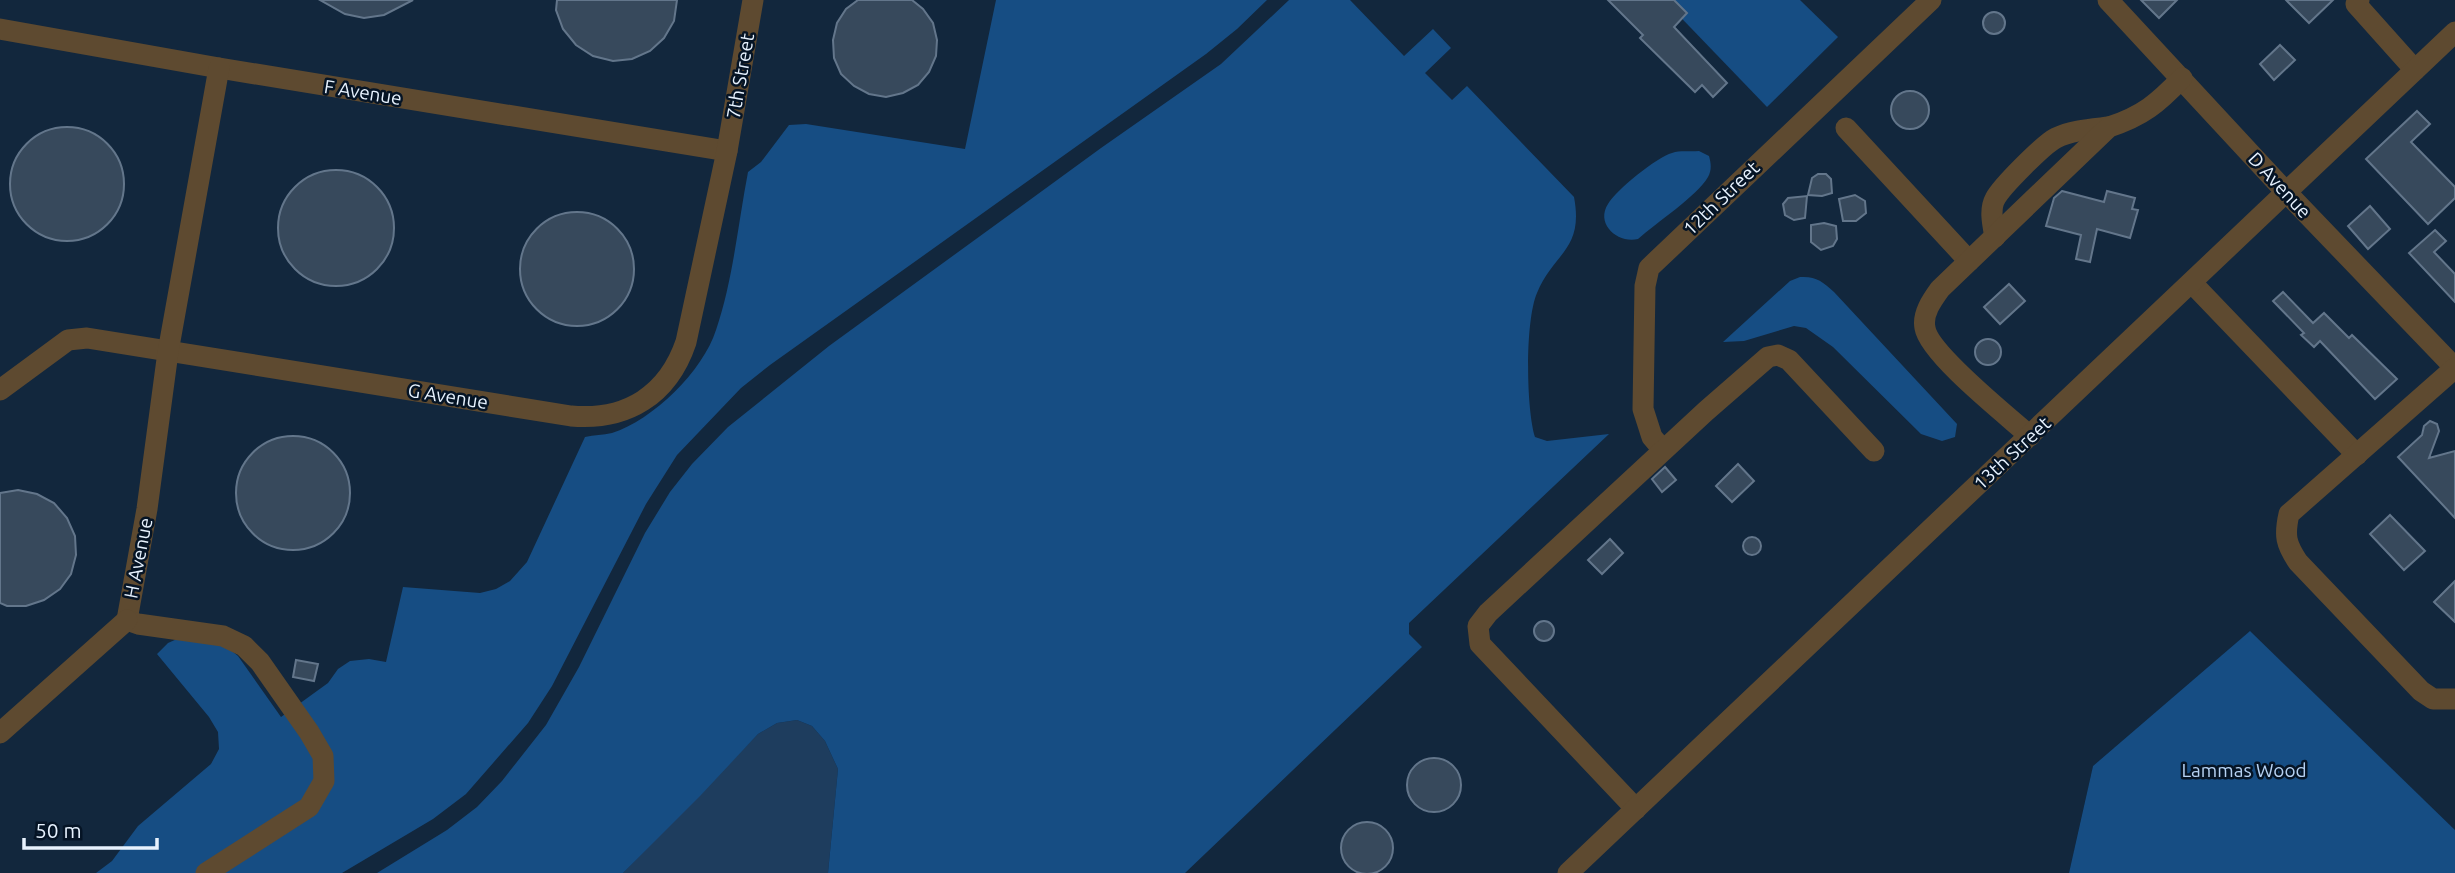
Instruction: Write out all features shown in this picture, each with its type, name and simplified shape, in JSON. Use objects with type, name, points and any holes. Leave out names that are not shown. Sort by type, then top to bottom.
[{"type":"lane","name":"7th Street","points":[[727,151],[753,0]]},
{"type":"lane","name":"12th Street","points":[[1663,450],[1651,437],[1642,402],[1645,286],[1649,268],[1931,0]]},
{"type":"lane","name":"D Avenue","points":[[2108,0],[2286,192],[2455,368]]},
{"type":"lane","points":[[2356,1],[2416,70]]},
{"type":"lane","name":"F Avenue","points":[[0,29],[219,68],[727,151]]},
{"type":"lane","name":"13th Street","points":[[1568,873],[2455,32]]},
{"type":"lane","name":"H Avenue","points":[[206,873],[309,807],[324,781],[323,756],[309,732],[260,662],[244,646],[223,636],[138,624],[127,620],[147,509],[169,352],[219,68]]},
{"type":"lane","points":[[1995,237],[1992,214],[1995,200],[2055,138],[2109,127],[2142,114],[2182,78]]},
{"type":"lane","points":[[2030,436],[1953,366],[1927,335],[1925,319],[1933,298],[1940,289],[2109,127]]},
{"type":"lane","points":[[1846,128],[1969,261]]},
{"type":"lane","name":"G Avenue","points":[[0,390],[68,340],[76,338],[571,415],[600,417],[622,411],[655,391],[673,372],[682,355],[727,151]]},
{"type":"lane","points":[[2192,283],[2357,454]]},
{"type":"lane","points":[[1636,809],[1480,644],[1478,626],[1488,613],[1663,450],[1768,357],[1778,355],[1789,360],[1874,451]]},
{"type":"lane","points":[[2455,368],[2289,514],[2285,532],[2290,549],[2298,562],[2421,691],[2433,699],[2455,699]]},
{"type":"lane","points":[[0,733],[127,620]]},
{"type":"shaded area","points":[[0,0],[2455,0],[2455,830],[2249,632],[2093,766],[2069,873],[0,873]]},
{"type":"shaded area","points":[[797,720],[812,726],[825,741],[838,769],[828,873],[623,873],[758,734],[777,723]]},
{"type":"green space","points":[[996,0],[1267,0],[1206,54],[741,388],[677,455],[646,504],[552,686],[528,723],[466,794],[433,819],[342,873],[96,873],[112,861],[138,826],[211,764],[219,749],[218,732],[209,717],[157,654],[168,643],[186,635],[221,642],[238,656],[281,717],[328,683],[338,669],[350,661],[369,659],[386,662],[403,587],[480,593],[496,589],[510,581],[527,562],[585,437],[612,433],[644,417],[675,392],[700,362],[716,330],[727,292],[748,172],[761,162],[789,125],[806,124],[965,149]]},
{"type":"green space","points":[[1289,0],[1350,0],[1404,56],[1433,29],[1451,48],[1425,73],[1452,100],[1467,86],[1574,197],[1576,215],[1571,240],[1544,279],[1533,306],[1528,365],[1532,424],[1535,437],[1547,441],[1609,434],[1409,623],[1409,634],[1422,647],[1185,873],[828,873],[838,769],[825,741],[812,726],[797,720],[777,723],[758,734],[623,873],[377,873],[447,830],[477,807],[502,781],[546,725],[579,667],[645,533],[670,492],[692,464],[728,427],[829,346],[1221,64]]},
{"type":"green space","points":[[1664,0],[1800,0],[1838,37],[1767,107]]},
{"type":"green space","points":[[1699,151],[1709,156],[1711,169],[1708,177],[1695,192],[1638,239],[1623,238],[1611,231],[1604,219],[1605,211],[1612,198],[1628,183],[1665,156]]},
{"type":"green space","points":[[1800,277],[1819,280],[1834,292],[1957,424],[1955,437],[1942,441],[1921,434],[1833,347],[1806,328],[1794,326],[1744,341],[1723,342],[1790,281]]},
{"type":"green space","name":"Lammas Wood","points":[[2250,631],[2455,830],[2455,873],[2069,873],[2093,766]]},
{"type":"building","points":[[320,0],[413,0],[384,15],[364,18],[345,14]]},
{"type":"building","points":[[557,0],[677,0],[674,21],[664,38],[650,51],[632,59],[613,61],[593,56],[576,45],[563,29],[556,10]]},
{"type":"building","points":[[858,0],[912,0],[933,23],[937,40],[936,56],[929,72],[918,85],[903,93],[886,97],[869,94],[854,86],[841,74],[834,58],[833,40],[837,23],[846,9]]},
{"type":"building","points":[[1608,0],[1674,0],[1687,13],[1674,27],[1727,83],[1713,97],[1702,85],[1695,92],[1640,38],[1643,35]]},
{"type":"building","points":[[2141,0],[2177,0],[2159,18]]},
{"type":"building","points":[[2286,0],[2333,0],[2309,23]]},
{"type":"building","points":[[1994,12],[2002,15],[2005,23],[2002,31],[1994,34],[1986,31],[1983,23],[1986,15]]},
{"type":"building","points":[[2280,45],[2295,60],[2274,80],[2260,64]]},
{"type":"building","points":[[1910,91],[1923,97],[1929,110],[1923,123],[1910,129],[1897,123],[1891,110],[1897,97]]},
{"type":"building","points":[[2417,111],[2430,124],[2411,142],[2455,187],[2455,198],[2428,224],[2366,159]]},
{"type":"building","points":[[67,127],[89,132],[107,144],[119,162],[124,184],[119,206],[107,224],[89,236],[67,241],[45,236],[27,224],[15,206],[10,184],[15,162],[27,144],[45,132]]},
{"type":"building","points":[[336,170],[358,175],[377,187],[389,206],[394,228],[389,250],[377,269],[358,281],[336,286],[314,281],[295,269],[283,250],[278,228],[283,206],[295,187],[314,175]]},
{"type":"building","points":[[1818,174],[1826,174],[1831,179],[1832,193],[1822,196],[1808,195],[1812,178]]},
{"type":"building","points":[[2062,191],[2104,202],[2107,191],[2135,198],[2132,209],[2138,210],[2130,238],[2097,229],[2090,262],[2076,259],[2081,235],[2046,226],[2054,198]]},
{"type":"building","points":[[1855,195],[1865,201],[1866,213],[1856,221],[1843,221],[1839,199]]},
{"type":"building","points":[[1807,196],[1805,218],[1794,220],[1785,215],[1783,204],[1788,198]]},
{"type":"building","points":[[2370,206],[2390,229],[2368,249],[2348,226]]},
{"type":"building","points":[[577,212],[599,216],[618,228],[630,247],[634,269],[630,291],[618,310],[599,322],[577,326],[555,322],[536,310],[524,291],[520,269],[524,247],[536,228],[555,216]]},
{"type":"building","points":[[1824,223],[1836,226],[1837,239],[1833,246],[1821,250],[1811,242],[1811,225]]},
{"type":"building","points":[[2435,230],[2446,241],[2434,252],[2455,274],[2455,302],[2409,253]]},
{"type":"building","points":[[2009,284],[2025,301],[2000,324],[1984,307]]},
{"type":"building","points":[[2283,292],[2313,323],[2324,313],[2349,338],[2352,335],[2397,379],[2375,399],[2320,341],[2314,347],[2301,335],[2304,333],[2273,301]]},
{"type":"building","points":[[1988,339],[1997,343],[2001,352],[1997,361],[1988,365],[1979,361],[1975,352],[1979,343]]},
{"type":"building","points":[[2430,421],[2437,424],[2439,431],[2429,458],[2455,451],[2455,518],[2398,457],[2422,435],[2424,426]]},
{"type":"building","points":[[293,436],[315,440],[325,445],[341,461],[346,471],[350,493],[346,515],[341,525],[325,541],[315,546],[293,550],[271,546],[261,541],[245,525],[240,515],[236,493],[240,471],[245,461],[261,445],[271,440]]},
{"type":"building","points":[[1738,464],[1754,481],[1732,502],[1716,486]]},
{"type":"building","points":[[1665,467],[1676,480],[1662,492],[1652,479]]},
{"type":"building","points":[[18,490],[37,494],[54,503],[67,518],[75,536],[76,555],[71,574],[60,589],[44,600],[26,606],[7,606],[0,603],[0,493]]},
{"type":"building","points":[[2390,515],[2425,551],[2404,570],[2370,534]]},
{"type":"building","points":[[1748,537],[1756,537],[1761,546],[1759,553],[1748,555],[1743,550],[1743,542]]},
{"type":"building","points":[[1610,539],[1623,553],[1602,574],[1588,560]]},
{"type":"building","points":[[2455,581],[2455,622],[2434,602]]},
{"type":"building","points":[[1544,621],[1551,624],[1554,631],[1551,638],[1544,641],[1537,638],[1534,631],[1537,624]]},
{"type":"building","points":[[296,660],[318,664],[314,681],[293,677]]},
{"type":"building","points":[[1434,758],[1453,766],[1461,785],[1453,804],[1434,812],[1415,804],[1407,785],[1415,766]]},
{"type":"building","points":[[1367,822],[1377,824],[1385,830],[1391,838],[1391,858],[1385,866],[1377,872],[1367,874],[1357,872],[1349,866],[1343,858],[1341,848],[1343,838],[1349,830],[1357,824]]}]
